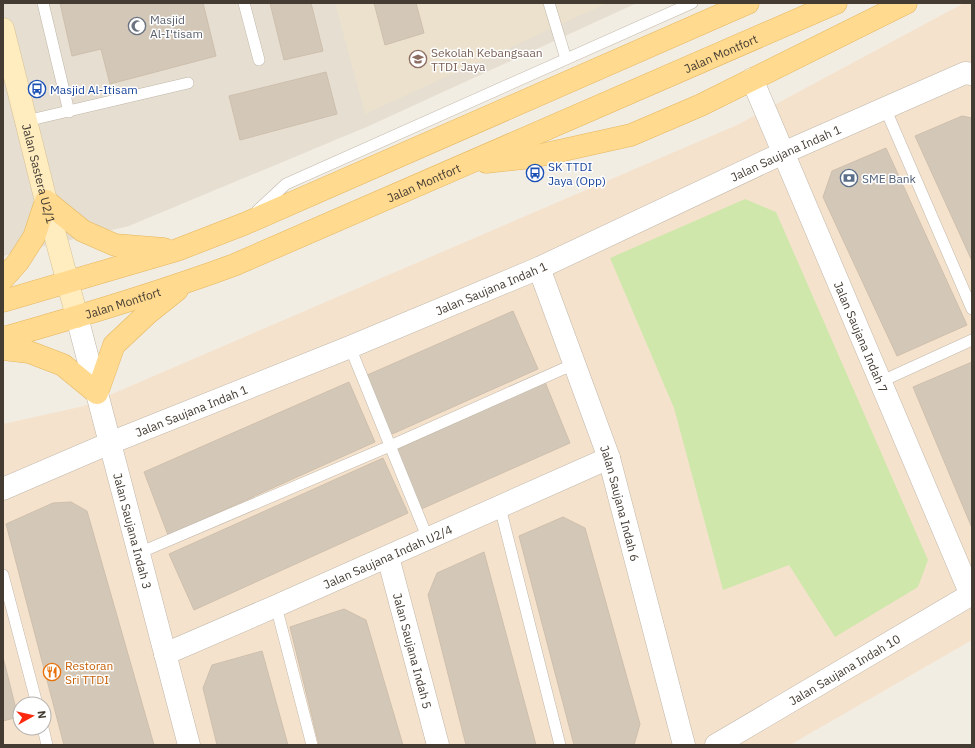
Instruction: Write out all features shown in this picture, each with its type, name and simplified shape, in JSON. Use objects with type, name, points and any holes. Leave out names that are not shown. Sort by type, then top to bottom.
[{"type":"main road","points":[[3,301],[177,250],[244,224],[748,3]]},
{"type":"main road","name":"Jalan Montfort","points":[[3,338],[186,283],[234,265],[836,3]]},
{"type":"main road","points":[[465,164],[532,157],[631,135],[701,105],[906,3]]},
{"type":"main road","points":[[3,279],[18,262],[34,237],[46,200],[83,230],[115,245],[177,250]]},
{"type":"main road","points":[[3,349],[29,352],[63,365],[97,393],[114,345],[148,314],[186,283]]},
{"type":"street","name":"Jalan Sastera U2/1","points":[[3,29],[77,317]]},
{"type":"street","name":"Jalan Saujana Indah 1","points":[[3,489],[110,443],[350,347],[538,268],[783,152],[965,73],[972,74]]},
{"type":"street","name":"Jalan Saujana Indah 7","points":[[752,79],[971,594]]},
{"type":"street","name":"Jalan Saujana Indah 6","points":[[538,268],[609,458],[684,745]]},
{"type":"street","name":"Jalan Saujana Indah 3","points":[[77,317],[189,745]]},
{"type":"street","name":"Jalan Saujana Indah U2/4","points":[[165,654],[388,557],[609,458]]},
{"type":"street","name":"Jalan Saujana Indah 5","points":[[388,557],[438,745]]},
{"type":"street","name":"Jalan Saujana Indah 10","points":[[716,745],[971,594]]},
{"type":"lane","points":[[43,3],[69,112]]},
{"type":"lane","points":[[244,3],[260,60]]},
{"type":"lane","points":[[549,3],[566,59]]},
{"type":"lane","points":[[244,224],[286,184],[692,3]]},
{"type":"lane","points":[[26,121],[188,83]]},
{"type":"lane","points":[[885,108],[972,309]]},
{"type":"lane","points":[[880,382],[972,340]]},
{"type":"lane","points":[[350,347],[428,539]]},
{"type":"lane","points":[[139,553],[390,446],[574,364]]},
{"type":"lane","points":[[500,507],[560,745]]},
{"type":"lane","points":[[3,575],[35,696]]},
{"type":"lane","points":[[276,606],[312,745]]},
{"type":"shaded area","points":[[3,3],[637,3],[369,126],[129,226],[3,256]]},
{"type":"shaded area","name":"Sekolah Kebangsaan TTDI Jaya","points":[[335,3],[607,3],[365,114]]},
{"type":"shaded area","points":[[964,3],[972,3],[972,640],[790,745],[3,745],[3,424],[84,406],[737,125]]},
{"type":"green space","points":[[745,199],[776,212],[928,560],[918,587],[835,637],[789,565],[723,590],[674,408],[610,258]]},
{"type":"building","name":"Masjid Al-I'tisam","points":[[60,3],[203,3],[216,56],[110,84],[101,49],[72,56]]},
{"type":"building","points":[[270,3],[311,3],[323,51],[284,60]]},
{"type":"building","points":[[374,3],[416,3],[424,33],[385,45]]},
{"type":"building","points":[[326,72],[337,114],[240,140],[229,96]]},
{"type":"building","points":[[962,116],[972,118],[972,261],[915,136]]},
{"type":"building","points":[[886,148],[967,325],[897,356],[823,197],[832,171]]},
{"type":"building","points":[[513,311],[538,369],[390,435],[365,376]]},
{"type":"building","points":[[972,362],[972,528],[913,387]]},
{"type":"building","points":[[349,382],[375,442],[168,535],[144,472]]},
{"type":"building","points":[[545,382],[570,443],[419,510],[396,450]]},
{"type":"building","points":[[383,458],[408,513],[194,610],[169,554]]},
{"type":"building","points":[[71,502],[87,511],[154,745],[64,745],[6,524],[53,503]]},
{"type":"building","points":[[563,517],[585,528],[640,724],[634,745],[574,745],[519,536]]},
{"type":"building","points":[[484,552],[536,745],[466,745],[428,595],[437,573]]},
{"type":"building","points":[[344,609],[366,620],[403,745],[319,745],[290,627]]},
{"type":"building","points":[[262,651],[288,745],[217,745],[203,688],[212,665]]},
{"type":"building","points":[[3,657],[13,696],[12,719],[3,721]]},
{"type":"place","name":"Masjid Al-I'tisam","points":[[137,26]]},
{"type":"place","name":"Sekolah Kebangsaan TTDI Jaya","points":[[418,59]]},
{"type":"place","name":"Masjid Al-Itisam","points":[[37,89]]},
{"type":"place","name":"SK TTDI Jaya (Opp)","points":[[535,173]]},
{"type":"place","name":"SME Bank","points":[[849,178]]},
{"type":"place","name":"Restoran Sri TTDI","points":[[52,672]]}]
